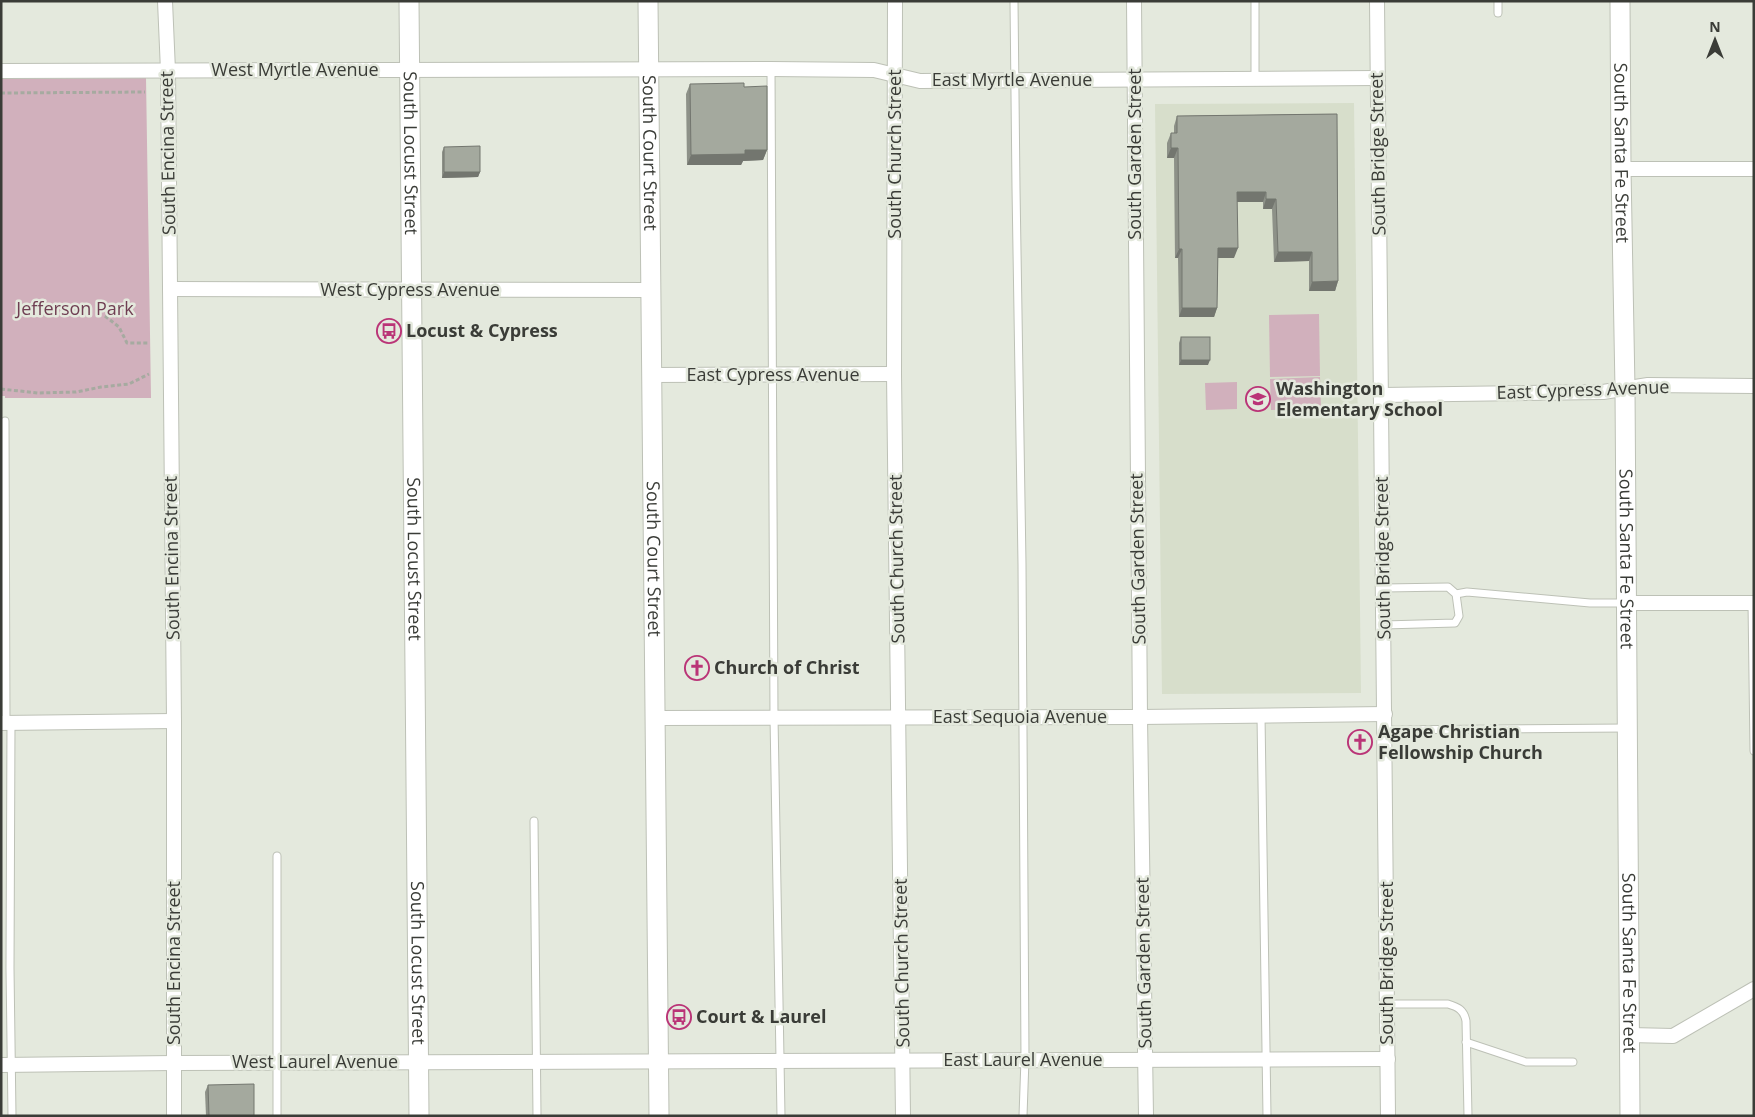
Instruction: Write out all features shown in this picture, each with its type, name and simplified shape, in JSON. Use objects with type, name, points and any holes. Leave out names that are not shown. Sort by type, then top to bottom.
[{"type":"street","name":"South Encina Street","points":[[166,1],[174,722],[174,1116]]},
{"type":"street","name":"South Locust Street","points":[[409,1],[419,1116]]},
{"type":"street","name":"South Court Street","points":[[648,1],[659,1116]]},
{"type":"street","name":"South Church Street","points":[[895,1],[894,374],[903,1116]]},
{"type":"street","name":"South Garden Street","points":[[1134,1],[1140,718],[1146,1116]]},
{"type":"street","name":"South Bridge Street","points":[[1377,1],[1388,1116]]},
{"type":"street","name":"South Santa Fe Street","points":[[1620,1],[1621,169],[1626,389],[1626,728],[1630,1116]]},
{"type":"street","name":"West Myrtle Avenue","points":[[1,71],[649,69]]},
{"type":"street","name":"East Myrtle Avenue","points":[[649,69],[874,70],[920,81],[1377,78]]},
{"type":"street","points":[[1621,169],[1754,169]]},
{"type":"street","name":"West Cypress Avenue","points":[[170,289],[650,290]]},
{"type":"street","name":"East Cypress Avenue","points":[[652,375],[894,374]]},
{"type":"street","name":"East Cypress Avenue","points":[[1382,395],[1603,392],[1648,386],[1754,386]]},
{"type":"street","points":[[1626,604],[1753,603]]},
{"type":"street","name":"East Sequoia Avenue","points":[[655,718],[1140,718],[1385,714]]},
{"type":"street","points":[[6,723],[174,722]]},
{"type":"street","points":[[1630,1036],[1673,1036],[1754,989]]},
{"type":"street","name":"East Laurel Avenue","points":[[658,1062],[1388,1058]]},
{"type":"street","name":"West Laurel Avenue","points":[[6,1065],[174,1062],[658,1062]]},
{"type":"lane","points":[[1014,1],[1022,564],[1025,1059],[1023,1116]]},
{"type":"lane","points":[[1255,1],[1255,79]]},
{"type":"lane","points":[[1498,1],[1498,13]]},
{"type":"lane","points":[[771,69],[774,718],[781,1116]]},
{"type":"lane","points":[[5,421],[6,1065],[12,1116]]},
{"type":"lane","points":[[1384,588],[1448,587],[1456,594],[1459,616],[1455,622],[1384,625]]},
{"type":"lane","points":[[1456,594],[1468,592],[1590,603],[1626,604]]},
{"type":"lane","points":[[1753,603],[1754,751]]},
{"type":"lane","points":[[1261,716],[1267,1116]]},
{"type":"lane","points":[[1385,730],[1626,728]]},
{"type":"lane","points":[[534,822],[537,1116]]},
{"type":"lane","points":[[277,856],[278,1116]]},
{"type":"lane","points":[[1387,1004],[1434,1003],[1457,1007],[1464,1013],[1468,1116]]},
{"type":"lane","points":[[1466,1042],[1526,1062],[1573,1062]]},
{"type":"path","points":[[1,93],[145,92]]},
{"type":"path","points":[[105,316],[119,327],[127,343],[148,343]]},
{"type":"path","points":[[1,389],[38,393],[76,392],[101,386],[129,384],[149,374]]},
{"type":"shaded area","name":"Washington Elementary School","points":[[1354,103],[1361,693],[1162,694],[1155,104]]},
{"type":"green space","name":"Jefferson Park","points":[[146,78],[151,398],[5,398],[5,396],[1,396],[1,79]]},
{"type":"green space","points":[[1319,314],[1320,376],[1270,377],[1269,315]]},
{"type":"green space","points":[[1320,377],[1321,409],[1271,410],[1270,379]]},
{"type":"green space","points":[[1237,382],[1237,409],[1206,410],[1205,383]]},
{"type":"building","points":[[744,83],[744,87],[767,86],[767,150],[745,150],[745,154],[691,155],[690,84]]},
{"type":"building","points":[[1337,114],[1338,281],[1312,282],[1312,252],[1278,252],[1276,199],[1266,199],[1266,192],[1237,192],[1238,248],[1218,248],[1217,308],[1182,308],[1182,249],[1179,249],[1178,148],[1171,148],[1171,133],[1177,133],[1177,116]]},
{"type":"building","points":[[480,146],[480,172],[444,172],[444,147]]},
{"type":"building","points":[[1181,337],[1210,337],[1210,360],[1181,360]]},
{"type":"building","points":[[254,1084],[254,1116],[209,1116],[208,1085]]},
{"type":"place","name":"Locust & Cypress","points":[[389,331]]},
{"type":"place","name":"Washington Elementary School","points":[[1258,399]]},
{"type":"place","name":"Church of Christ","points":[[697,668]]},
{"type":"place","name":"Agape Christian Fellowship Church","points":[[1360,742]]},
{"type":"place","name":"Court & Laurel","points":[[679,1017]]}]
